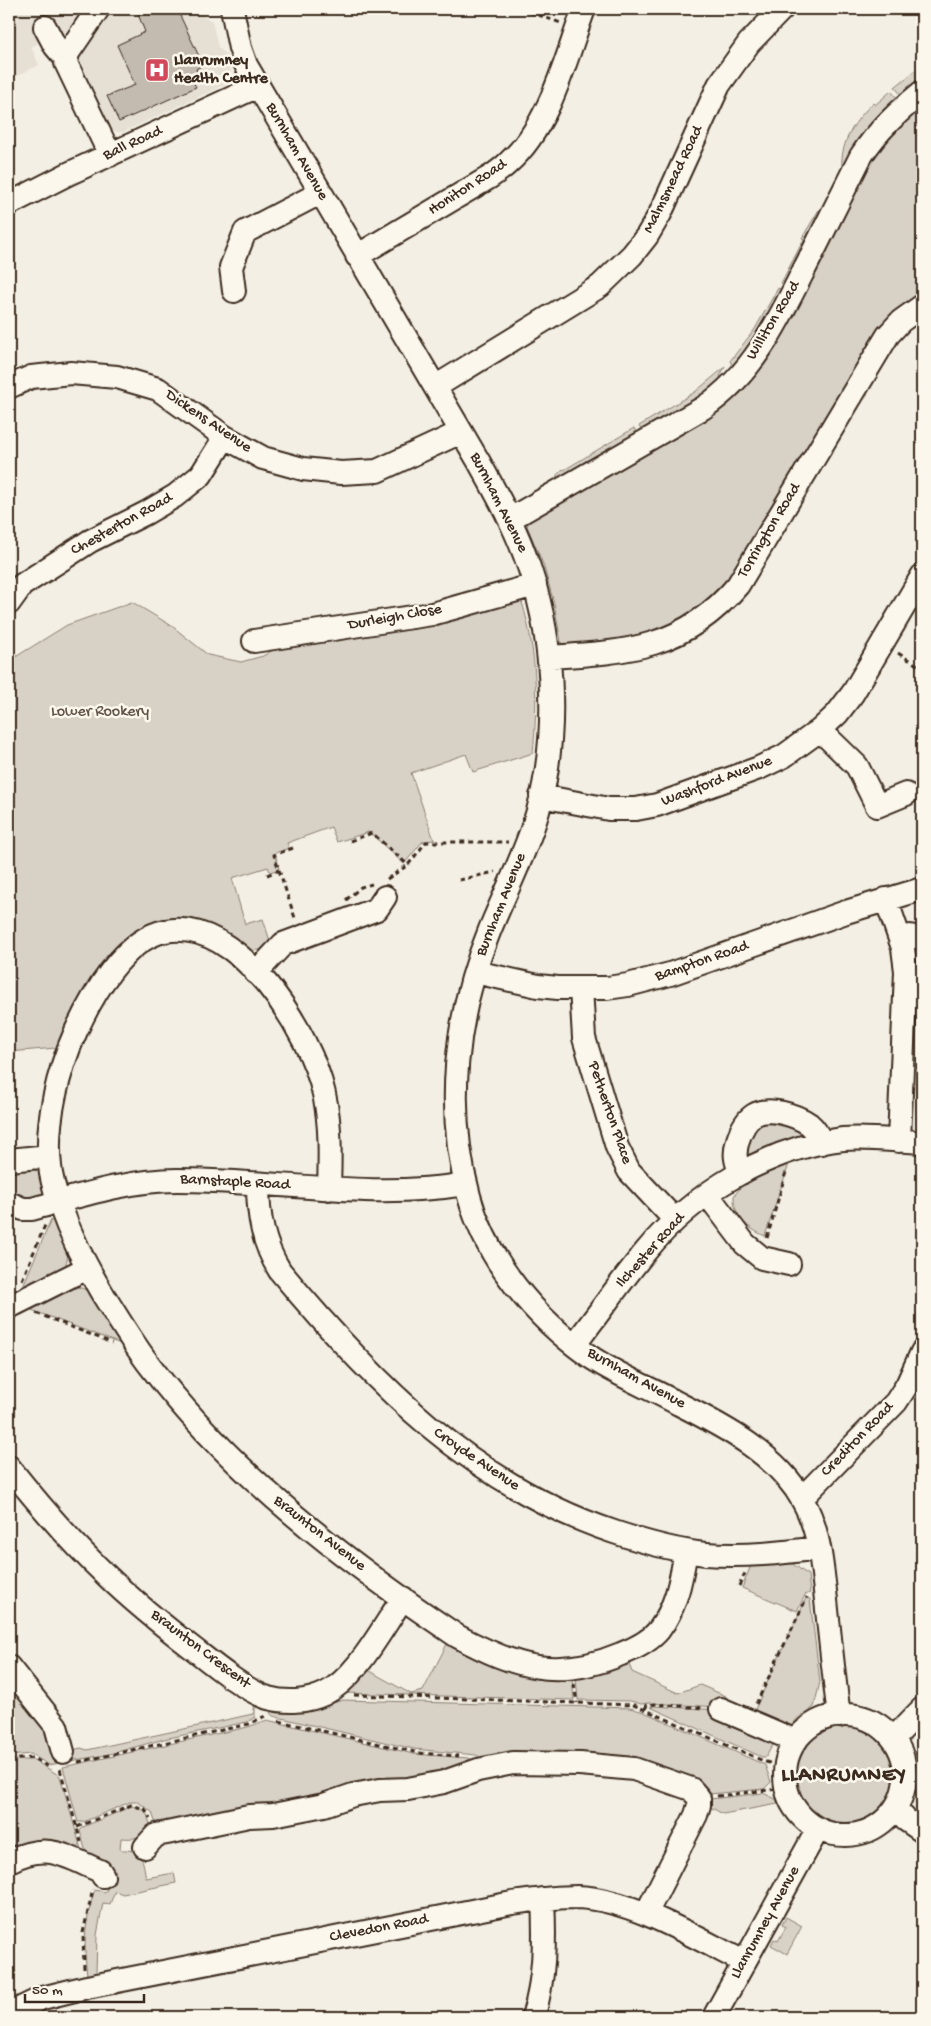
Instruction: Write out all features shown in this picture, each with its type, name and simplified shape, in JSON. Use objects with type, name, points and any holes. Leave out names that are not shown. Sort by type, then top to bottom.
[{"type":"street","points":[[66,59],[98,9]]},
{"type":"street","name":"Burnham Avenue","points":[[232,9],[240,48],[246,65],[510,519],[535,584],[549,657],[550,729],[547,763],[541,796],[528,842],[488,934],[475,972],[462,1028],[455,1094],[466,1184],[474,1213],[508,1275],[538,1311],[575,1344],[607,1366],[728,1430],[784,1475],[802,1498],[812,1520],[819,1548],[839,1716]]},
{"type":"street","name":"Malmsmead Road","points":[[434,387],[600,286],[632,255],[647,236],[660,214],[719,85],[749,43],[782,9]]},
{"type":"street","name":"Honiton Road","points":[[357,256],[490,177],[509,163],[541,122],[581,19]]},
{"type":"street","points":[[45,27],[55,46],[66,59],[66,63],[110,155]]},
{"type":"street","name":"Ball Road","points":[[9,204],[258,86]]},
{"type":"street","name":"Williton Road","points":[[510,519],[703,408],[732,385],[755,357],[783,312],[861,156],[883,126],[922,92]]},
{"type":"street","points":[[234,291],[231,268],[245,232],[320,193]]},
{"type":"street","name":"Torrington Road","points":[[549,657],[633,649],[657,643],[679,634],[702,621],[721,605],[738,585],[888,335],[922,306]]},
{"type":"street","name":"Dickens Avenue","points":[[9,387],[31,377],[71,372],[118,377],[158,389],[225,437],[263,458],[303,469],[341,473],[377,471],[461,432]]},
{"type":"street","name":"Chesterton Road","points":[[9,603],[22,585],[90,541],[175,496],[201,476],[225,437]]},
{"type":"street","name":"Washford Avenue","points":[[541,796],[609,809],[636,809],[657,805],[759,768],[784,756],[820,730],[837,714],[853,693],[922,576]]},
{"type":"street","name":"Durleigh Close","points":[[254,641],[432,614],[535,584]]},
{"type":"street","points":[[820,730],[856,766],[877,806],[906,794]]},
{"type":"street","name":"Bampton Road","points":[[475,972],[538,986],[607,988],[628,985],[670,974],[922,888]]},
{"type":"street","points":[[256,973],[283,944],[300,936],[377,909],[385,897]]},
{"type":"street","points":[[886,899],[903,948],[906,979],[900,1141]]},
{"type":"street","name":"Braunton Avenue","points":[[329,1188],[329,1127],[324,1092],[318,1074],[296,1026],[278,998],[233,951],[220,942],[194,931],[179,929],[153,935],[129,952],[104,982],[89,1006],[72,1040],[57,1084],[53,1108],[49,1156],[50,1168],[59,1202],[74,1244],[87,1268],[144,1358],[217,1444],[284,1507],[403,1598],[457,1636],[513,1662],[538,1668],[558,1670],[597,1663],[628,1651],[657,1632],[678,1593],[686,1551]]},
{"type":"street","points":[[900,939],[910,936],[922,938]]},
{"type":"street","name":"Petherton Place","points":[[582,988],[584,1038],[617,1147],[629,1170],[675,1220]]},
{"type":"street","points":[[741,1173],[735,1157],[742,1130],[746,1121],[762,1112],[772,1111],[804,1122],[816,1132],[822,1143]]},
{"type":"street","name":"Ilchester Road","points":[[575,1344],[647,1249],[675,1220],[707,1194],[741,1173],[792,1151],[844,1139],[922,1142]]},
{"type":"street","points":[[9,1160],[49,1156]]},
{"type":"street","name":"Barnstaple Road","points":[[9,1203],[23,1209],[32,1209],[124,1186],[160,1180],[329,1188],[417,1189],[466,1184]]},
{"type":"street","name":"Croyde Avenue","points":[[258,1184],[258,1201],[263,1235],[272,1258],[280,1271],[369,1372],[432,1430],[484,1468],[512,1486],[572,1516],[626,1536],[686,1551],[724,1555],[753,1555],[819,1548]]},
{"type":"street","points":[[707,1194],[745,1244],[762,1258],[789,1264]]},
{"type":"street","points":[[9,1307],[87,1268]]},
{"type":"street","name":"Crediton Road","points":[[802,1498],[896,1402],[912,1376],[922,1352]]},
{"type":"street","name":"Braunton Crescent","points":[[9,1467],[81,1551],[136,1602],[210,1662],[256,1692],[279,1700],[307,1699],[325,1693],[347,1677],[403,1598]]},
{"type":"street","points":[[9,1667],[56,1726],[66,1761]]},
{"type":"street","points":[[721,1709],[796,1741]]},
{"type":"street","points":[[893,1739],[922,1709]]},
{"type":"street","points":[[839,1716],[856,1716],[884,1728],[902,1753],[906,1779],[903,1793],[896,1809],[883,1823],[864,1833],[839,1835],[818,1829],[810,1824],[796,1810],[786,1778],[789,1753],[796,1741],[808,1728],[821,1720],[839,1716]]},
{"type":"street","points":[[150,1841],[249,1816],[272,1815],[324,1805],[353,1795],[444,1782],[478,1770],[513,1763],[580,1764],[634,1769],[691,1789],[699,1798],[696,1815],[646,1914]]},
{"type":"street","points":[[896,1809],[906,1820],[922,1831]]},
{"type":"street","name":"Llanrumney Avenue","points":[[714,2017],[818,1829]]},
{"type":"street","points":[[9,1861],[24,1853],[42,1850],[51,1851],[95,1871]]},
{"type":"street","name":"Clevedon Road","points":[[9,2014],[42,1998],[87,1986],[512,1903],[543,1899],[578,1897],[620,1905],[646,1914],[744,1962]]},
{"type":"street","points":[[533,2017],[543,1960],[543,1899]]},
{"type":"path","points":[[521,9],[581,19]]},
{"type":"path","points":[[882,644],[922,668]]},
{"type":"path","points":[[350,841],[372,833],[408,865],[426,842],[528,842]]},
{"type":"path","points":[[293,848],[274,855],[300,936]]},
{"type":"path","points":[[459,880],[518,866]]},
{"type":"path","points":[[267,875],[279,870]]},
{"type":"path","points":[[762,1258],[792,1151]]},
{"type":"path","points":[[748,1720],[807,1597],[825,1593]]},
{"type":"path","points":[[325,1693],[634,1705],[766,1762],[786,1778]]},
{"type":"path","points":[[9,1760],[33,1758],[49,1767],[66,1761],[249,1724],[264,1717],[279,1700]]},
{"type":"path","points":[[645,1709],[647,1705],[656,1704],[721,1709]]},
{"type":"path","points":[[264,1717],[420,1752],[475,1757],[478,1770]]},
{"type":"path","points":[[66,1761],[77,1828],[95,1871],[94,1888],[83,1933],[87,1986]]},
{"type":"path","points":[[699,1798],[786,1778]]},
{"type":"path","points":[[77,1828],[135,1805],[148,1812],[150,1841]]},
{"type":"shaded area","points":[[9,9],[92,9],[69,33],[64,35],[58,33],[31,47],[39,65],[9,80]]},
{"type":"shaded area","name":"Llanrumney Health Centre","points":[[110,9],[191,9],[212,21],[218,47],[227,56],[231,67],[231,73],[226,84],[123,132],[111,129],[79,60],[81,53]]},
{"type":"green space","points":[[922,65],[922,78],[901,95],[895,87]]},
{"type":"green space","points":[[891,91],[897,98],[869,128],[842,167],[846,140],[855,124],[873,103],[875,105]]},
{"type":"green space","points":[[922,99],[922,299],[724,592],[655,638],[570,648],[561,642],[554,603],[543,564],[527,526],[530,519],[714,409],[860,170]]},
{"type":"green space","points":[[820,208],[823,209],[785,285],[781,283],[804,239],[802,238]]},
{"type":"green space","points":[[778,288],[782,290],[772,312],[736,365],[733,366],[730,361],[755,329]]},
{"type":"green space","points":[[725,367],[720,376],[723,380],[714,388],[642,432],[639,426],[695,392]]},
{"type":"green space","points":[[634,428],[638,434],[555,482],[557,475],[563,469]]},
{"type":"green space","name":"Lower Rookery","points":[[515,599],[522,602],[531,640],[536,696],[533,753],[473,772],[466,754],[411,773],[434,840],[423,841],[404,864],[369,832],[337,842],[331,827],[287,843],[289,848],[275,853],[279,869],[270,872],[268,867],[232,878],[245,924],[263,919],[270,941],[260,950],[250,951],[167,925],[56,1048],[9,1052],[9,661],[67,625],[132,602],[172,626],[208,655],[241,662],[263,656],[273,650],[403,626]]},
{"type":"green space","points":[[767,1118],[810,1134],[746,1158],[746,1144],[750,1134],[756,1126]]},
{"type":"green space","points":[[789,1164],[765,1236],[747,1226],[739,1216],[734,1203],[734,1196],[743,1184]]},
{"type":"green space","points":[[9,1167],[39,1167],[45,1173],[46,1191],[39,1200],[9,1196]]},
{"type":"green space","points":[[51,1220],[56,1222],[62,1234],[68,1250],[67,1262],[64,1268],[22,1288]]},
{"type":"green space","points":[[78,1287],[87,1290],[93,1295],[126,1346],[29,1309]]},
{"type":"green space","points":[[793,1564],[808,1575],[810,1593],[805,1595],[797,1611],[742,1588],[751,1565]]},
{"type":"green space","points":[[806,1598],[810,1599],[820,1682],[814,1707],[797,1719],[786,1732],[751,1718]]},
{"type":"green space","points":[[448,1642],[530,1677],[554,1680],[572,1678],[574,1700],[345,1693],[366,1669],[411,1694],[423,1691]]},
{"type":"green space","points":[[628,1662],[632,1672],[678,1693],[700,1685],[726,1696],[720,1707],[641,1704],[631,1701],[578,1700],[576,1678],[604,1671]]},
{"type":"green space","points":[[9,1678],[50,1729],[60,1763],[49,1765],[31,1754],[9,1756]]},
{"type":"green space","points":[[343,1700],[630,1708],[644,1712],[765,1765],[771,1782],[764,1789],[709,1794],[703,1793],[700,1787],[480,1764],[476,1755],[414,1749],[273,1716],[270,1713],[273,1710],[315,1708]]},
{"type":"green space","points":[[255,1704],[255,1717],[247,1722],[164,1739],[106,1755],[69,1761],[66,1758],[65,1752],[81,1748],[87,1750],[253,1714]]},
{"type":"green space","points":[[650,1707],[719,1710],[780,1741],[772,1746],[766,1757],[762,1757]]},
{"type":"green space","points":[[267,1720],[414,1754],[469,1758],[472,1760],[473,1766],[157,1828],[152,1812],[138,1802],[130,1802],[83,1822],[78,1822],[63,1767],[248,1727]]},
{"type":"green space","points":[[846,1724],[865,1728],[881,1739],[892,1755],[896,1774],[892,1793],[881,1809],[865,1820],[846,1824],[827,1820],[811,1809],[800,1793],[796,1774],[800,1755],[811,1739],[827,1728]]},
{"type":"green space","points":[[922,1733],[922,1807],[917,1749]]},
{"type":"green space","points":[[9,1760],[34,1760],[60,1776],[83,1856],[9,1858]]},
{"type":"green space","points":[[763,1793],[776,1799],[778,1804],[723,1814],[706,1805],[710,1799]]},
{"type":"green space","points":[[132,1806],[146,1811],[152,1830],[137,1837],[121,1838],[120,1850],[138,1853],[146,1878],[174,1873],[176,1883],[123,1894],[115,1891],[110,1904],[103,1903],[97,1935],[96,1973],[87,1975],[86,1933],[91,1902],[96,1890],[105,1893],[116,1871],[88,1860],[80,1831],[83,1827]]},
{"type":"green space","points":[[786,1917],[802,1926],[787,1954],[771,1945],[774,1939],[778,1941],[786,1927],[782,1925]]},
{"type":"building","points":[[148,9],[177,9],[203,65],[196,69],[199,76],[192,80],[196,87],[119,122],[107,96],[135,85],[117,45],[145,32],[138,14]]},
{"type":"place","name":"Llanrumney Health Centre","points":[[157,70]]},
{"type":"district","name":"LLANRUMNEY","points":[[844,1776]]}]
